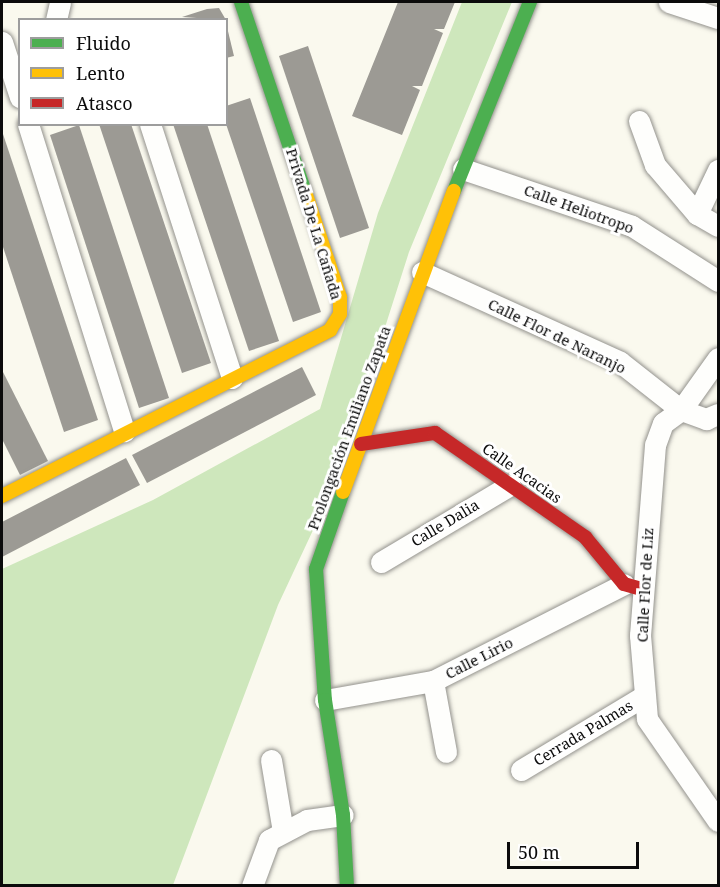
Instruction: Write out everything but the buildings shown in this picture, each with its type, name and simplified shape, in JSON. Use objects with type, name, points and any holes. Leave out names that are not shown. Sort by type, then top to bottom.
[{"type":"street","points":[[56,18],[60,2]]},
{"type":"street","name":"Privada De La Cañada","points":[[4,488],[330,330],[340,314],[340,297],[241,2]]},
{"type":"street","name":"Prolongación Emiliano Zapata","points":[[347,885],[343,815],[325,700],[316,569],[422,272],[530,2]]},
{"type":"street","points":[[669,2],[718,18]]},
{"type":"street","points":[[2,42],[18,91]]},
{"type":"street","points":[[639,121],[655,165],[697,214],[718,226]]},
{"type":"street","points":[[35,126],[124,431]]},
{"type":"street","points":[[151,126],[232,378]]},
{"type":"street","name":"Calle Heliotropo","points":[[463,169],[632,226],[718,281]]},
{"type":"street","points":[[697,214],[718,170]]},
{"type":"street","name":"Calle Flor de Naranjo","points":[[422,272],[620,362],[681,410],[706,419],[718,414]]},
{"type":"street","name":"Calle Flor de Liz","points":[[718,357],[681,410],[663,423],[655,445],[633,587],[647,720],[718,821]]},
{"type":"street","name":"Calle Acacias","points":[[361,444],[435,433],[585,537],[633,587]]},
{"type":"street","name":"Calle Dalia","points":[[381,562],[510,484]]},
{"type":"street","name":"Calle Lirio","points":[[325,700],[433,681],[633,587]]},
{"type":"street","points":[[433,681],[446,752]]},
{"type":"street","name":"Cerrada Palmas","points":[[521,770],[644,696]]},
{"type":"street","points":[[271,760],[283,832]]},
{"type":"street","points":[[252,885],[269,840],[307,820],[343,815]]},
{"type":"green space","points":[[462,2],[512,2],[409,252],[336,481],[278,605],[173,885],[2,885],[2,569],[153,500],[320,409],[378,213]]},
{"type":"traffic: fast","points":[[241,2],[305,192]]},
{"type":"traffic: fast","points":[[454,191],[530,2]]},
{"type":"traffic: fast","points":[[343,492],[316,569],[325,700],[343,815],[347,886]]},
{"type":"traffic: slow","points":[[343,492],[454,191]]},
{"type":"traffic: slow","points":[[2,496],[330,330],[340,314],[340,297],[305,192]]},
{"type":"traffic: jam","points":[[361,444],[435,433],[585,537],[624,584],[642,589]]}]
